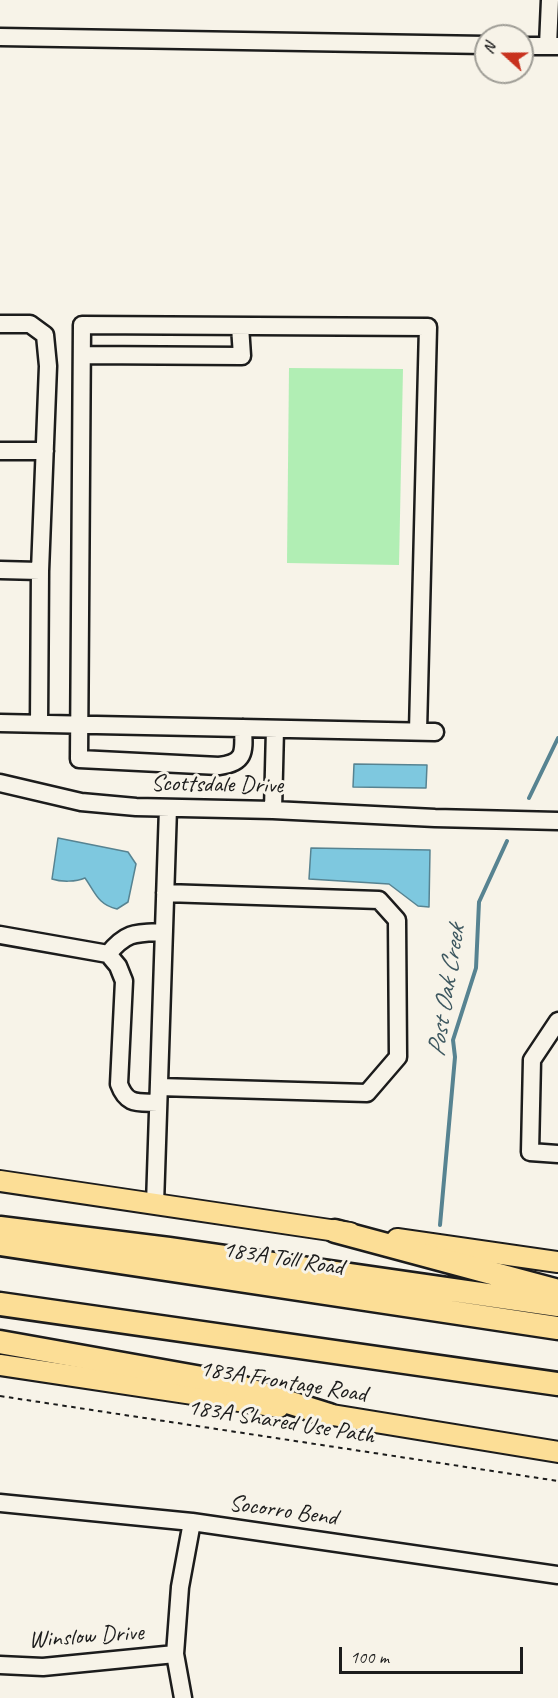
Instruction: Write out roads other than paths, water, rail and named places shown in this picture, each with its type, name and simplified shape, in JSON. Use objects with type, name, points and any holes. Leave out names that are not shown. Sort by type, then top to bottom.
[{"type":"highway","points":[[0,1228],[169,1249],[558,1305]]},
{"type":"highway","points":[[335,1230],[558,1291]]},
{"type":"highway","name":"183A Toll Road","points":[[0,1244],[558,1328]]},
{"type":"highway","points":[[0,1304],[558,1384]]},
{"type":"highway","points":[[0,1342],[224,1382],[329,1415]]},
{"type":"main road","points":[[0,1180],[558,1262]]},
{"type":"main road","name":"183A Frontage Road","points":[[0,1365],[558,1452]]},
{"type":"street","points":[[534,46],[553,46],[550,0]]},
{"type":"street","points":[[0,37],[474,45]]},
{"type":"street","points":[[0,324],[30,324],[45,336],[48,366],[40,571],[39,724]]},
{"type":"street","points":[[0,723],[80,725],[243,728],[275,729],[426,731],[428,327],[82,325],[80,725],[79,759],[232,765],[240,759],[244,749],[243,728]]},
{"type":"street","points":[[82,356],[242,356],[240,326]]},
{"type":"street","points":[[0,451],[45,451]]},
{"type":"street","points":[[0,570],[40,571]]},
{"type":"street","points":[[273,810],[275,729]]},
{"type":"street","name":"Scottsdale Drive","points":[[0,783],[81,802],[136,807],[558,821]]},
{"type":"street","points":[[155,1204],[168,808]]},
{"type":"street","points":[[0,935],[108,954],[118,966],[124,981],[119,1084],[123,1095],[134,1102],[158,1095],[367,1093],[398,1057],[397,920],[379,900],[165,893]]},
{"type":"street","points":[[108,954],[118,943],[134,933],[164,932]]},
{"type":"street","points":[[558,1021],[532,1060],[530,1152],[558,1155]]},
{"type":"street","name":"Socorro Bend","points":[[0,1503],[192,1522],[558,1575]]},
{"type":"street","points":[[183,1698],[175,1654],[180,1587],[192,1522]]},
{"type":"street","name":"Winslow Drive","points":[[0,1665],[43,1667],[175,1654]]},
{"type":"water","points":[[354,764],[427,765],[426,788],[353,787]]},
{"type":"water","points":[[58,838],[128,852],[136,864],[128,902],[117,909],[105,904],[85,878],[68,881],[52,879]]},
{"type":"water","points":[[311,848],[430,850],[429,907],[418,906],[389,884],[309,879]]},
{"type":"waterway","name":"Post Oak Creek","points":[[529,798],[558,738]]},
{"type":"waterway","name":"Post Oak Creek","points":[[440,1225],[455,1057],[453,1040],[476,968],[479,902],[507,841]]}]
